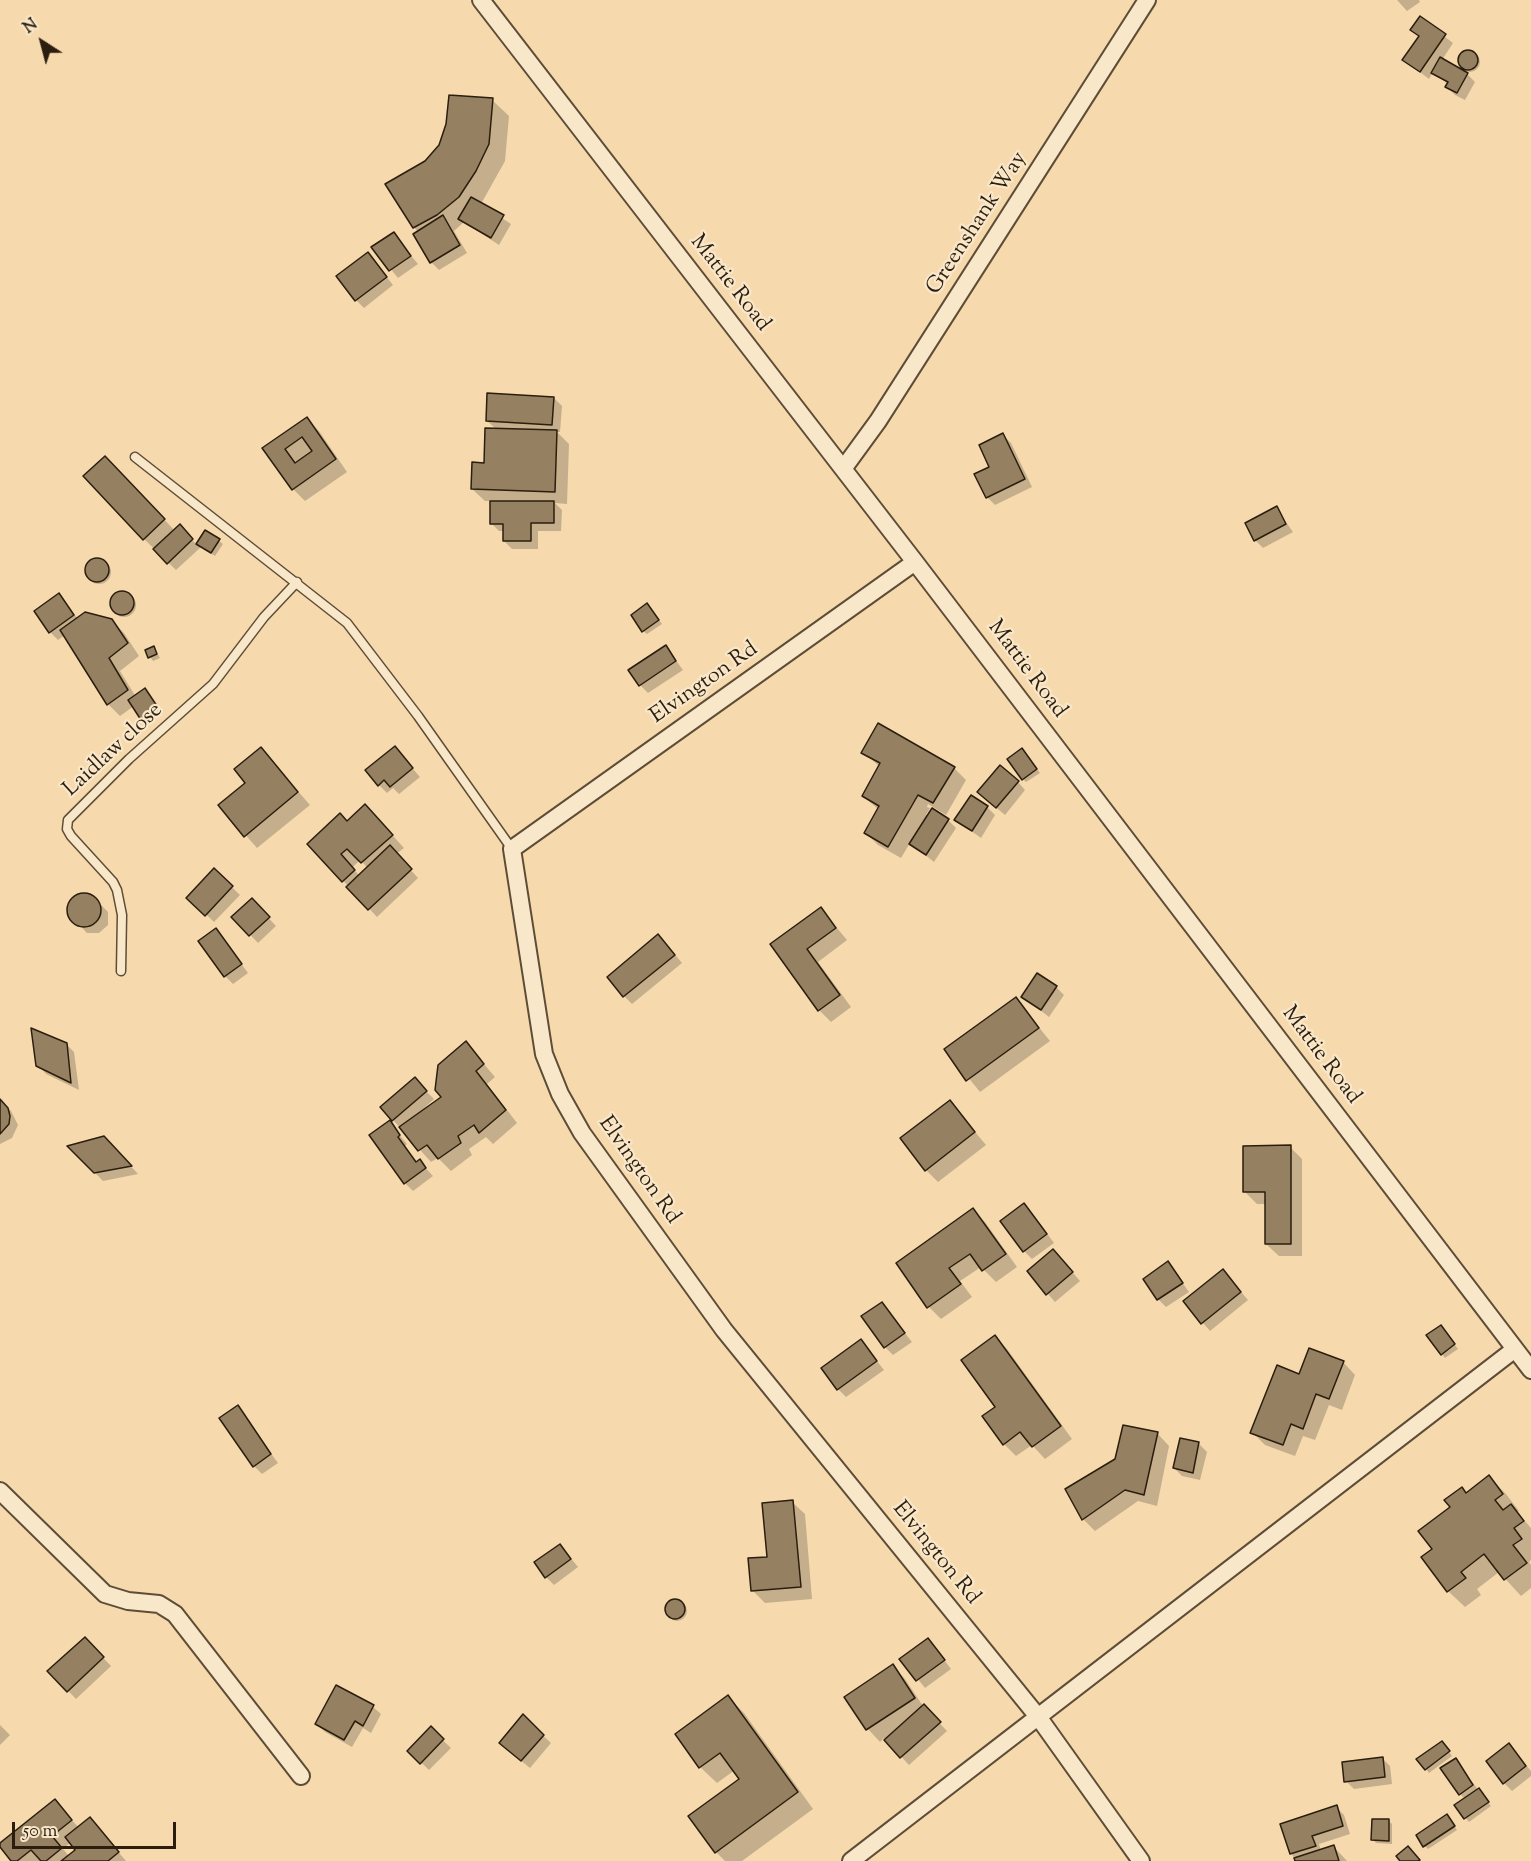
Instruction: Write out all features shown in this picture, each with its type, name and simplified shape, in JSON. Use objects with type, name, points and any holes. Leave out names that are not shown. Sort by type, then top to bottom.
[{"type":"street","name":"Mattie Road","points":[[481,0],[843,468],[1531,1370]]},
{"type":"street","name":"Greenshank Way","points":[[843,468],[878,422],[1147,0]]},
{"type":"street","name":"Elvington Rd","points":[[915,562],[512,849],[544,1054],[560,1094],[582,1132],[724,1330],[1039,1718],[1141,1861]]},
{"type":"street","points":[[851,1861],[1515,1349]]},
{"type":"street","points":[[0,1491],[105,1594],[128,1601],[159,1604],[175,1614],[302,1776]]},
{"type":"lane","points":[[135,457],[297,582],[355,632],[418,716],[512,849]]},
{"type":"lane","name":"Laidlaw close","points":[[121,971],[122,915],[117,890],[71,837],[67,829],[68,820],[129,759],[213,684],[264,617],[297,582]]},
{"type":"building","points":[[1420,16],[1446,34],[1420,72],[1402,60],[1419,36],[1410,30]]},
{"type":"building","points":[[1468,50],[1475,53],[1478,60],[1475,67],[1468,70],[1461,67],[1458,60],[1461,53]]},
{"type":"building","points":[[1440,57],[1468,73],[1457,93],[1445,87],[1448,82],[1431,73]]},
{"type":"building","points":[[449,95],[493,98],[489,144],[476,171],[459,197],[437,215],[413,228],[385,184],[425,161],[439,145],[446,124]]},
{"type":"building","points":[[471,197],[504,215],[491,238],[458,219]]},
{"type":"building","points":[[443,215],[460,245],[430,263],[413,234]]},
{"type":"building","points":[[394,232],[411,256],[389,271],[371,247]]},
{"type":"building","points":[[368,252],[387,277],[355,301],[336,276]]},
{"type":"building","points":[[487,393],[554,397],[552,425],[486,421]]},
{"type":"building","points":[[307,417],[336,459],[292,490],[262,448]],"holes":[[[302,437],[312,451],[295,463],[285,449]]]},
{"type":"building","points":[[485,428],[557,430],[555,492],[471,489],[472,462],[484,463]]},
{"type":"building","points":[[1003,433],[1025,479],[986,498],[974,474],[989,467],[979,445]]},
{"type":"building","points":[[105,456],[165,519],[143,540],[83,476]]},
{"type":"building","points":[[490,501],[554,501],[554,523],[531,523],[531,541],[503,541],[503,524],[490,524]]},
{"type":"building","points":[[1277,506],[1286,524],[1254,541],[1245,523]]},
{"type":"building","points":[[180,524],[193,539],[167,564],[153,549]]},
{"type":"building","points":[[205,530],[220,539],[211,553],[196,544]]},
{"type":"building","points":[[97,558],[106,561],[109,570],[106,579],[97,582],[88,579],[85,570],[88,561]]},
{"type":"building","points":[[122,591],[127,592],[133,598],[133,608],[127,614],[122,615],[117,614],[111,608],[110,603],[111,598],[117,592]]},
{"type":"building","points":[[59,593],[74,615],[49,633],[34,611]]},
{"type":"building","points":[[647,603],[659,620],[642,632],[631,615]]},
{"type":"building","points":[[85,612],[112,619],[128,643],[109,658],[128,690],[107,705],[60,630]]},
{"type":"building","points":[[666,645],[676,661],[639,686],[628,670]]},
{"type":"building","points":[[154,646],[157,654],[148,658],[145,650]]},
{"type":"building","points":[[145,688],[159,709],[141,720],[128,700]]},
{"type":"building","points":[[878,723],[955,767],[933,803],[918,795],[888,847],[864,833],[879,806],[862,796],[880,763],[861,753]]},
{"type":"building","points":[[395,746],[413,768],[390,787],[384,780],[378,786],[365,770]]},
{"type":"building","points":[[261,747],[298,792],[244,837],[218,805],[245,783],[234,769]]},
{"type":"building","points":[[1022,748],[1037,769],[1022,780],[1007,759]]},
{"type":"building","points":[[1000,765],[1019,781],[996,808],[977,792]]},
{"type":"building","points":[[971,795],[988,806],[972,831],[954,820]]},
{"type":"building","points":[[365,804],[393,835],[361,863],[347,849],[341,854],[355,870],[342,882],[307,844],[340,813],[347,821]]},
{"type":"building","points":[[932,808],[949,819],[926,855],[909,844]]},
{"type":"building","points":[[390,845],[412,869],[368,910],[346,887]]},
{"type":"building","points":[[214,868],[233,886],[205,916],[186,898]]},
{"type":"building","points":[[84,893],[96,898],[101,910],[96,922],[84,927],[72,922],[67,910],[72,898]]},
{"type":"building","points":[[252,898],[270,917],[249,936],[231,917]]},
{"type":"building","points":[[821,907],[836,928],[807,949],[840,995],[818,1011],[770,944]]},
{"type":"building","points":[[216,928],[242,964],[224,977],[198,941]]},
{"type":"building","points":[[658,934],[675,955],[623,997],[607,977]]},
{"type":"building","points":[[1037,973],[1057,986],[1041,1010],[1021,997]]},
{"type":"building","points":[[1016,997],[1039,1028],[966,1081],[944,1049]]},
{"type":"building","points":[[31,1028],[67,1043],[71,1083],[36,1066]]},
{"type":"building","points":[[466,1041],[484,1064],[476,1071],[506,1110],[479,1133],[474,1125],[458,1136],[461,1143],[438,1159],[427,1145],[418,1151],[399,1127],[441,1097],[435,1090],[438,1065]]},
{"type":"building","points":[[415,1077],[427,1091],[392,1121],[380,1107]]},
{"type":"building","points":[[0,1099],[8,1108],[10,1116],[9,1124],[0,1134]]},
{"type":"building","points":[[950,1100],[975,1132],[925,1171],[900,1138]]},
{"type":"building","points":[[390,1120],[400,1135],[398,1137],[416,1162],[420,1159],[426,1168],[404,1184],[369,1135]]},
{"type":"building","points":[[104,1136],[132,1166],[94,1173],[67,1146]]},
{"type":"building","points":[[1291,1145],[1291,1244],[1265,1244],[1265,1192],[1243,1192],[1243,1146]]},
{"type":"building","points":[[1024,1203],[1047,1234],[1023,1252],[1000,1221]]},
{"type":"building","points":[[973,1208],[1006,1254],[982,1271],[970,1254],[949,1268],[961,1284],[927,1308],[896,1263]]},
{"type":"building","points":[[1053,1249],[1073,1272],[1046,1295],[1027,1271]]},
{"type":"building","points":[[1168,1261],[1183,1283],[1157,1300],[1143,1279]]},
{"type":"building","points":[[1223,1269],[1241,1292],[1201,1324],[1183,1301]]},
{"type":"building","points":[[882,1302],[905,1333],[884,1348],[861,1316]]},
{"type":"building","points":[[1441,1325],[1455,1344],[1441,1355],[1426,1335]]},
{"type":"building","points":[[995,1335],[1061,1426],[1032,1447],[1020,1432],[1003,1445],[982,1416],[995,1407],[961,1360]]},
{"type":"building","points":[[861,1339],[877,1361],[837,1390],[821,1368]]},
{"type":"building","points":[[1309,1348],[1344,1361],[1329,1399],[1316,1394],[1303,1429],[1291,1424],[1283,1445],[1250,1433],[1277,1365],[1299,1374]]},
{"type":"building","points":[[238,1405],[271,1454],[253,1467],[219,1418]]},
{"type":"building","points":[[1123,1425],[1158,1432],[1144,1495],[1125,1490],[1082,1520],[1065,1489],[1115,1459]]},
{"type":"building","points":[[1180,1438],[1199,1442],[1193,1473],[1173,1468]]},
{"type":"building","points":[[1489,1475],[1503,1494],[1495,1500],[1503,1510],[1511,1504],[1524,1521],[1514,1528],[1522,1539],[1513,1545],[1527,1563],[1504,1580],[1484,1554],[1461,1572],[1466,1578],[1447,1592],[1421,1557],[1432,1549],[1418,1531],[1450,1507],[1444,1500],[1462,1487],[1466,1493]]},
{"type":"building","points":[[793,1500],[801,1587],[751,1591],[748,1558],[767,1557],[762,1503]]},
{"type":"building","points":[[560,1544],[571,1559],[545,1578],[534,1562]]},
{"type":"building","points":[[671,1599],[679,1599],[685,1605],[685,1613],[679,1619],[671,1619],[665,1613],[665,1605]]},
{"type":"building","points":[[85,1637],[104,1657],[67,1692],[47,1671]]},
{"type":"building","points":[[928,1638],[945,1660],[916,1681],[899,1659]]},
{"type":"building","points":[[893,1664],[915,1698],[866,1730],[844,1697]]},
{"type":"building","points":[[336,1685],[374,1705],[363,1726],[355,1721],[344,1740],[315,1724]]},
{"type":"building","points":[[728,1695],[798,1792],[715,1853],[688,1816],[739,1779],[720,1753],[699,1768],[675,1734]]},
{"type":"building","points":[[924,1704],[941,1722],[900,1758],[884,1740]]},
{"type":"building","points":[[523,1714],[544,1735],[521,1761],[499,1743]]},
{"type":"building","points":[[431,1726],[444,1739],[420,1764],[407,1751]]},
{"type":"building","points":[[1442,1741],[1450,1751],[1425,1770],[1416,1759]]},
{"type":"building","points":[[1509,1743],[1526,1766],[1503,1784],[1486,1761]]},
{"type":"building","points":[[1383,1757],[1385,1777],[1344,1782],[1342,1762]]},
{"type":"building","points":[[1456,1758],[1473,1785],[1459,1795],[1440,1768]]},
{"type":"building","points":[[1479,1788],[1489,1802],[1464,1819],[1454,1805]]},
{"type":"building","points":[[55,1799],[72,1820],[52,1836],[62,1848],[46,1861],[41,1861],[31,1850],[17,1861],[11,1861],[0,1847],[0,1843]]},
{"type":"building","points":[[1337,1805],[1343,1826],[1312,1836],[1316,1846],[1290,1854],[1280,1824]]},
{"type":"building","points":[[1447,1814],[1455,1826],[1423,1847],[1416,1835]]},
{"type":"building","points":[[90,1817],[119,1852],[108,1861],[61,1861],[75,1850],[65,1837]]},
{"type":"building","points":[[1372,1819],[1389,1819],[1389,1841],[1371,1840]]},
{"type":"building","points":[[1334,1845],[1339,1861],[1295,1861],[1294,1858]]},
{"type":"building","points":[[1408,1846],[1420,1860],[1400,1861],[1396,1856]]}]
